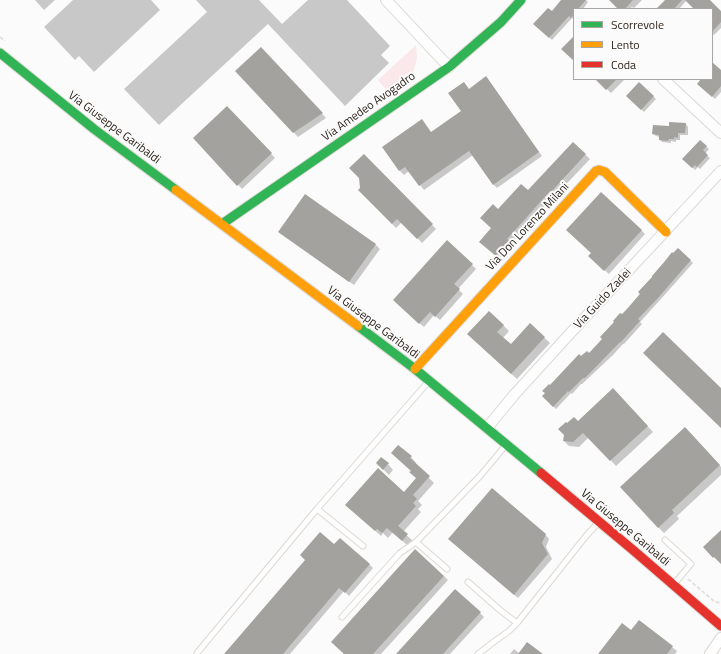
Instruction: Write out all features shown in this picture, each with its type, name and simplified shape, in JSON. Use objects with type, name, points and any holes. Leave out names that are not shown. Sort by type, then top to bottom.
[{"type":"street","points":[[386,0],[449,67]]},
{"type":"street","name":"Via Amedeo Avogadro","points":[[222,224],[449,67],[501,22],[521,0]]},
{"type":"street","name":"Via Giuseppe Garibaldi","points":[[0,53],[94,129],[415,369],[507,444],[721,626]]},
{"type":"street","points":[[664,80],[721,133]]},
{"type":"street","name":"Via Don Lorenzo Milani","points":[[415,369],[596,171],[599,170],[605,172],[666,232]]},
{"type":"street","name":"Via Guido Zadei","points":[[487,428],[514,395],[721,171]]},
{"type":"street","points":[[710,654],[721,638]]},
{"type":"lane","points":[[197,653],[317,509],[429,381]]},
{"type":"lane","points":[[342,617],[400,553],[416,542],[480,476],[507,444]]},
{"type":"lane","points":[[317,509],[363,546]]},
{"type":"lane","points":[[478,654],[509,631],[517,623],[586,536],[599,522]]},
{"type":"lane","points":[[665,540],[691,564],[674,585]]},
{"type":"lane","points":[[416,542],[447,569]]},
{"type":"lane","points":[[468,582],[517,623]]},
{"type":"shaded area","points":[[416,45],[417,58],[414,70],[408,79],[389,93],[378,80]]},
{"type":"building","points":[[561,0],[586,0],[579,8],[573,8],[573,15],[571,18],[569,16],[549,38],[533,24],[548,8],[552,11]]},
{"type":"building","points":[[609,0],[633,0],[626,8],[617,8]]},
{"type":"building","points":[[665,0],[682,0],[675,8],[657,8]]},
{"type":"building","points":[[685,0],[710,0],[721,11],[721,22],[713,31],[713,8],[693,8]]},
{"type":"building","points":[[573,37],[573,60],[561,49]]},
{"type":"building","points":[[261,47],[323,113],[293,133],[235,71]]},
{"type":"building","points":[[713,63],[721,70],[721,86],[712,97],[697,84],[700,80],[713,80]]},
{"type":"building","points":[[486,76],[539,152],[493,185],[469,151],[419,186],[405,167],[399,171],[382,147],[422,119],[431,132],[461,111],[448,93],[464,82],[469,89]]},
{"type":"building","points":[[596,80],[616,80],[606,90]]},
{"type":"building","points":[[639,82],[654,96],[641,110],[626,96]]},
{"type":"building","points":[[227,106],[272,153],[237,186],[193,138]]},
{"type":"building","points":[[669,122],[686,123],[685,133],[678,133],[678,138],[674,137],[674,139],[669,139],[668,141],[659,140],[659,135],[652,134],[653,125],[669,126]]},
{"type":"building","points":[[700,140],[707,146],[703,150],[708,155],[697,167],[695,165],[692,168],[682,159]]},
{"type":"building","points":[[573,142],[586,154],[507,239],[510,241],[496,256],[479,242],[491,228],[480,218],[493,204],[498,209],[521,184],[528,190]]},
{"type":"building","points":[[364,154],[433,224],[417,239],[397,219],[392,224],[358,190],[360,188],[359,178],[349,168]]},
{"type":"building","points":[[601,192],[642,230],[604,271],[588,256],[591,253],[566,230]]},
{"type":"building","points":[[305,194],[376,244],[349,282],[278,232]]},
{"type":"building","points":[[447,240],[473,264],[454,284],[460,289],[435,317],[430,312],[419,324],[393,300]]},
{"type":"building","points":[[678,248],[691,260],[638,319],[640,321],[620,343],[585,378],[583,378],[569,392],[568,391],[553,407],[542,396],[545,393],[542,391],[549,384],[550,385],[579,354],[581,356],[587,351],[589,353],[602,339],[600,337],[614,322],[613,321],[620,313],[622,314],[627,309],[640,294],[638,292],[672,252],[673,253]]},
{"type":"building","points":[[489,311],[504,325],[497,332],[511,344],[530,323],[545,337],[511,374],[467,334]]},
{"type":"building","points":[[663,332],[721,388],[721,428],[643,353]]},
{"type":"building","points":[[613,388],[648,426],[610,461],[583,433],[573,442],[563,441],[564,435],[558,429],[574,417],[578,421]]},
{"type":"building","points":[[685,427],[720,465],[672,510],[674,513],[658,528],[620,487]]},
{"type":"building","points":[[398,445],[412,456],[410,458],[430,476],[413,495],[417,499],[413,503],[416,506],[398,526],[408,534],[402,541],[387,528],[382,533],[377,529],[375,531],[345,505],[378,468],[404,492],[416,478],[409,472],[411,471],[391,453]]},
{"type":"building","points":[[381,457],[389,463],[383,470],[376,463]]},
{"type":"building","points":[[492,488],[546,534],[542,543],[548,554],[514,595],[448,539]]},
{"type":"building","points":[[721,530],[721,564],[703,547]]},
{"type":"building","points":[[320,532],[334,544],[340,538],[370,564],[345,593],[339,588],[283,654],[224,654],[305,560],[300,555]]},
{"type":"building","points":[[415,549],[444,576],[373,654],[344,654],[331,642]]},
{"type":"building","points":[[455,589],[481,612],[443,654],[396,654]]},
{"type":"building","points":[[639,620],[673,646],[667,654],[598,654],[622,623],[631,630]]},
{"type":"building","points":[[527,642],[543,654],[518,654]]},
{"type":"traffic: fast","points":[[222,224],[449,67],[501,22],[521,0]]},
{"type":"traffic: fast","points":[[0,53],[94,129],[176,190]]},
{"type":"traffic: fast","points":[[358,326],[415,369],[541,473]]},
{"type":"traffic: slow","points":[[415,369],[596,171],[599,170],[605,172],[666,232]]},
{"type":"traffic: slow","points":[[176,190],[358,326]]},
{"type":"traffic: jam","points":[[541,473],[721,626]]}]
